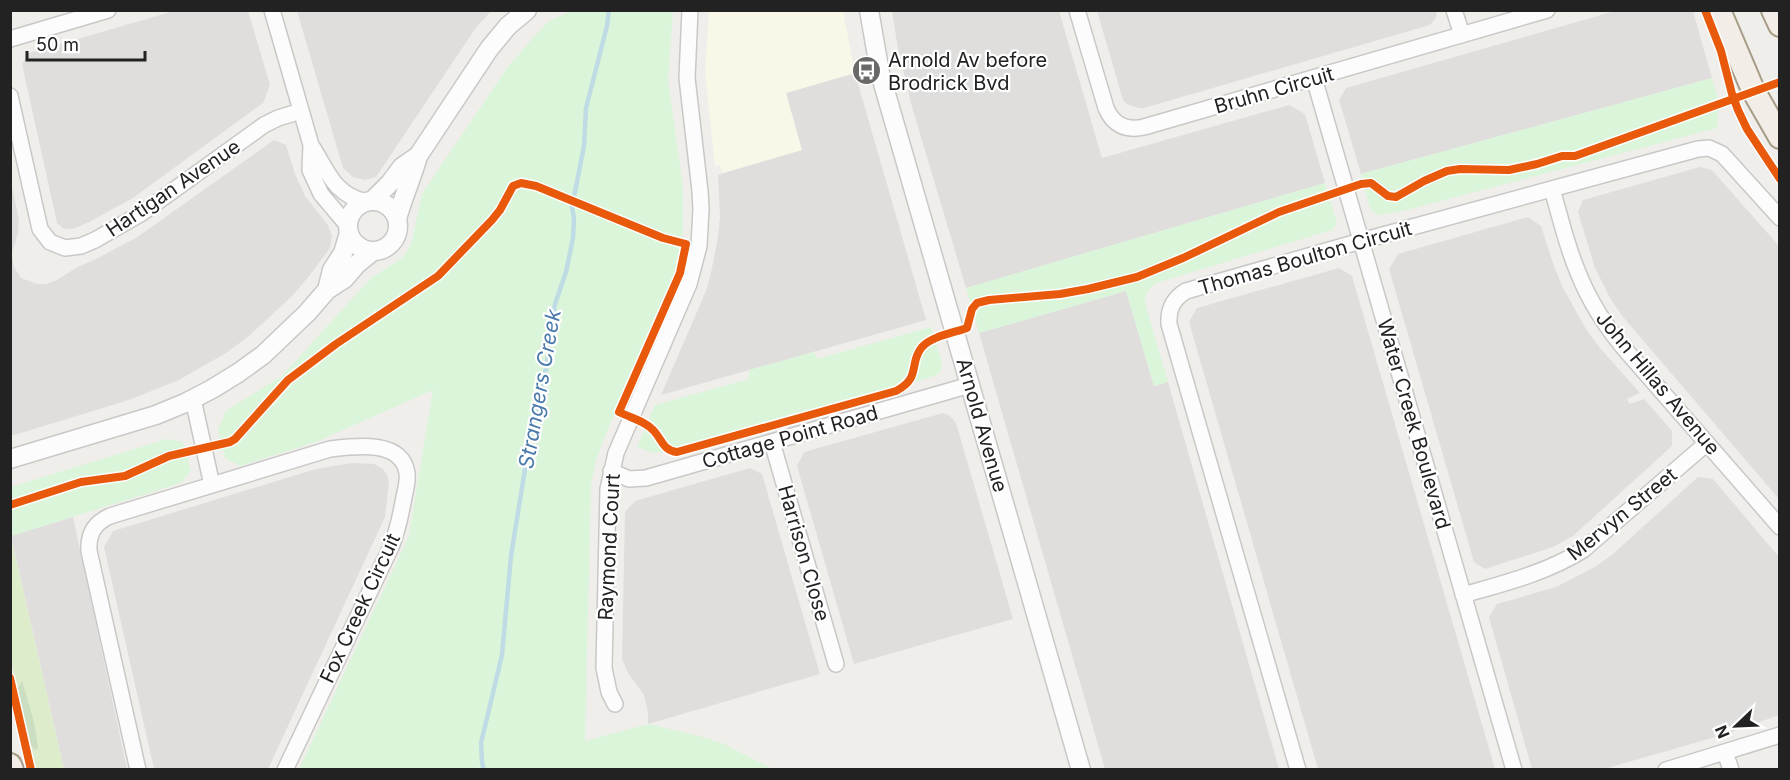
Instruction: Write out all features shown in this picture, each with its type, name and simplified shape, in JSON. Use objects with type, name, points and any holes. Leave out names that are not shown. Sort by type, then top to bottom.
[{"type":"main road","points":[[1719,10],[1753,90],[1779,137]]},
{"type":"main road","points":[[1773,10],[1779,25]]},
{"type":"main road","points":[[10,765],[12,770]]},
{"type":"street","points":[[10,39],[108,10]]},
{"type":"street","points":[[10,459],[127,425],[193,399],[263,355],[307,313],[327,290],[344,279],[357,264],[374,251],[386,248],[395,238],[398,225],[394,213],[385,204],[349,196],[338,189],[311,145],[272,10]]},
{"type":"street","points":[[397,219],[418,156],[489,49],[508,26],[527,10]]},
{"type":"street","name":"Raymond Court","points":[[615,704],[609,692],[604,668],[608,489],[611,471],[616,453],[689,284],[699,246],[700,191],[687,78],[690,10]]},
{"type":"street","name":"Arnold Avenue","points":[[869,10],[880,73],[1081,770]]},
{"type":"street","name":"Bruhn Circuit","points":[[1077,10],[1106,108],[1113,120],[1124,128],[1137,129],[1547,10]]},
{"type":"street","points":[[1454,10],[1462,35]]},
{"type":"street","name":"Water Creek Boulevard","points":[[1314,78],[1514,770]]},
{"type":"street","name":"Hartigan Avenue","points":[[10,96],[40,229],[50,242],[65,248],[81,246],[126,224],[264,125],[301,111]]},
{"type":"street","points":[[311,145],[310,170],[321,194],[356,244],[361,248],[374,251]]},
{"type":"street","name":"Thomas Boulton Circuit","points":[[1298,770],[1169,324],[1170,308],[1174,301],[1186,291],[1698,149],[1709,148],[1722,154],[1779,218]]},
{"type":"street","points":[[327,290],[332,270],[343,253],[351,214],[360,204],[369,201],[390,183],[402,167],[418,156]]},
{"type":"street","name":"John Hillas Avenue","points":[[1552,189],[1576,268],[1596,310],[1623,347],[1779,527]]},
{"type":"street","name":"Cottage Point Road","points":[[611,471],[629,478],[646,478],[970,385]]},
{"type":"street","points":[[193,399],[212,485]]},
{"type":"street","name":"Harrison Close","points":[[772,442],[836,664]]},
{"type":"street","name":"Mervyn Street","points":[[1463,595],[1540,572],[1566,561],[1583,550],[1707,443]]},
{"type":"street","name":"Fox Creek Circuit","points":[[138,770],[89,551],[93,529],[103,519],[330,449],[364,446],[384,449],[397,455],[405,467],[406,483],[395,537],[285,770]]},
{"type":"street","points":[[1666,770],[1779,735]]},
{"type":"street","points":[[1725,753],[1731,770]]},
{"type":"shaded area","points":[[297,10],[491,11],[475,29],[376,177],[365,180],[353,177],[343,168]]},
{"type":"shaded area","points":[[1435,10],[1437,16],[1430,25],[1144,108],[1127,104],[1123,100],[1097,11]]},
{"type":"shaded area","points":[[174,11],[248,11],[270,85],[263,103],[133,198],[89,222],[73,229],[64,229],[57,223],[22,64],[29,53]]},
{"type":"shaded area","points":[[709,11],[843,11],[855,73],[786,93],[802,150],[722,173],[720,165],[715,166],[705,72]]},
{"type":"shaded area","points":[[892,11],[1059,11],[1102,158],[1289,105],[1305,114],[1325,183],[966,288],[912,107],[898,49]]},
{"type":"shaded area","points":[[1615,11],[1693,11],[1712,78],[1361,174],[1339,100],[1346,88]]},
{"type":"shaded area","points":[[855,73],[926,320],[661,395],[706,291],[711,273],[720,217],[718,175],[801,150],[786,93]]},
{"type":"shaded area","points":[[274,140],[286,145],[305,196],[328,225],[332,236],[330,248],[291,297],[249,336],[226,353],[179,380],[129,400],[11,436],[11,182],[19,219],[18,233],[12,253],[14,267],[21,278],[37,284],[46,284],[136,238]]},
{"type":"shaded area","points":[[1700,167],[1712,170],[1779,246],[1779,499],[1623,317],[1610,298],[1595,268],[1578,212],[1583,200]]},
{"type":"shaded area","points":[[1528,217],[1541,226],[1563,288],[1586,329],[1640,393],[1627,399],[1630,404],[1644,399],[1672,431],[1672,446],[1573,536],[1553,547],[1485,569],[1474,562],[1389,269],[1398,254]]},
{"type":"shaded area","points":[[1339,268],[1352,276],[1495,769],[1318,769],[1189,322],[1197,308]]},
{"type":"shaded area","points":[[1126,291],[1154,386],[1168,382],[1279,769],[1105,769],[979,333]]},
{"type":"shaded area","points":[[943,413],[950,416],[956,423],[1013,619],[854,664],[797,466],[804,452]]},
{"type":"shaded area","points":[[352,463],[374,464],[383,469],[387,475],[389,482],[385,517],[268,769],[154,769],[104,547],[113,531],[316,469]]},
{"type":"shaded area","points":[[750,468],[762,474],[820,674],[648,724],[644,695],[628,673],[622,659],[625,512],[635,501]]},
{"type":"shaded area","points":[[1698,477],[1713,479],[1779,557],[1779,715],[1726,734],[1604,769],[1532,769],[1489,617],[1497,604],[1556,587],[1595,567],[1613,554]]},
{"type":"shaded area","points":[[73,517],[127,769],[64,769],[11,536]]},
{"type":"green space","points":[[574,10],[673,11],[668,79],[683,188],[683,239],[676,271],[604,438],[591,485],[585,741],[648,724],[724,744],[772,769],[299,769],[409,536],[433,390],[316,442],[240,466],[225,458],[218,430],[226,411],[282,376],[371,278],[402,258],[411,245],[422,194],[507,68],[549,21]]},
{"type":"green space","points":[[1712,78],[1719,101],[1717,128],[1403,211],[1377,215],[1370,209],[1361,174]]},
{"type":"green space","points":[[1325,183],[1337,223],[1332,230],[1156,283],[1149,289],[1145,303],[1168,382],[1154,386],[1126,291],[979,333],[966,288]]},
{"type":"green space","points":[[931,327],[942,363],[941,371],[935,376],[680,449],[653,453],[637,447],[655,405],[749,379],[749,370],[814,352],[817,359]]},
{"type":"green space","points":[[167,439],[183,442],[191,471],[181,483],[11,536],[11,487]]},
{"type":"green space","points":[[10,533],[64,769],[34,769],[11,661]]},
{"type":"green space","points":[[22,681],[34,722],[38,748],[35,750],[31,745],[19,695],[18,688]]},
{"type":"waterway","name":"Strangers Creek","points":[[484,770],[481,743],[502,655],[511,556],[530,438],[546,369],[555,304],[566,272],[573,238],[572,207],[584,146],[586,108],[609,10]]},
{"type":"cycle path","points":[[1705,10],[1721,51],[1738,110],[1747,129],[1780,179]]},
{"type":"cycle path","points":[[10,505],[81,482],[125,476],[169,456],[235,439],[288,380],[336,344],[438,276],[492,220],[513,186],[521,183],[536,186],[663,238],[686,244],[680,273],[619,412],[646,424],[666,447],[677,452],[896,391],[909,381],[922,347],[937,337],[967,328],[972,309],[977,303],[1060,294],[1137,277],[1183,258],[1279,212],[1361,184],[1371,183],[1388,196],[1396,197],[1447,171],[1509,170],[1562,156],[1575,156],[1780,82]]},
{"type":"cycle path","points":[[10,678],[31,770]]},
{"type":"place","name":"Arnold Av before Brodrick Bvd","points":[[867,71]]}]
